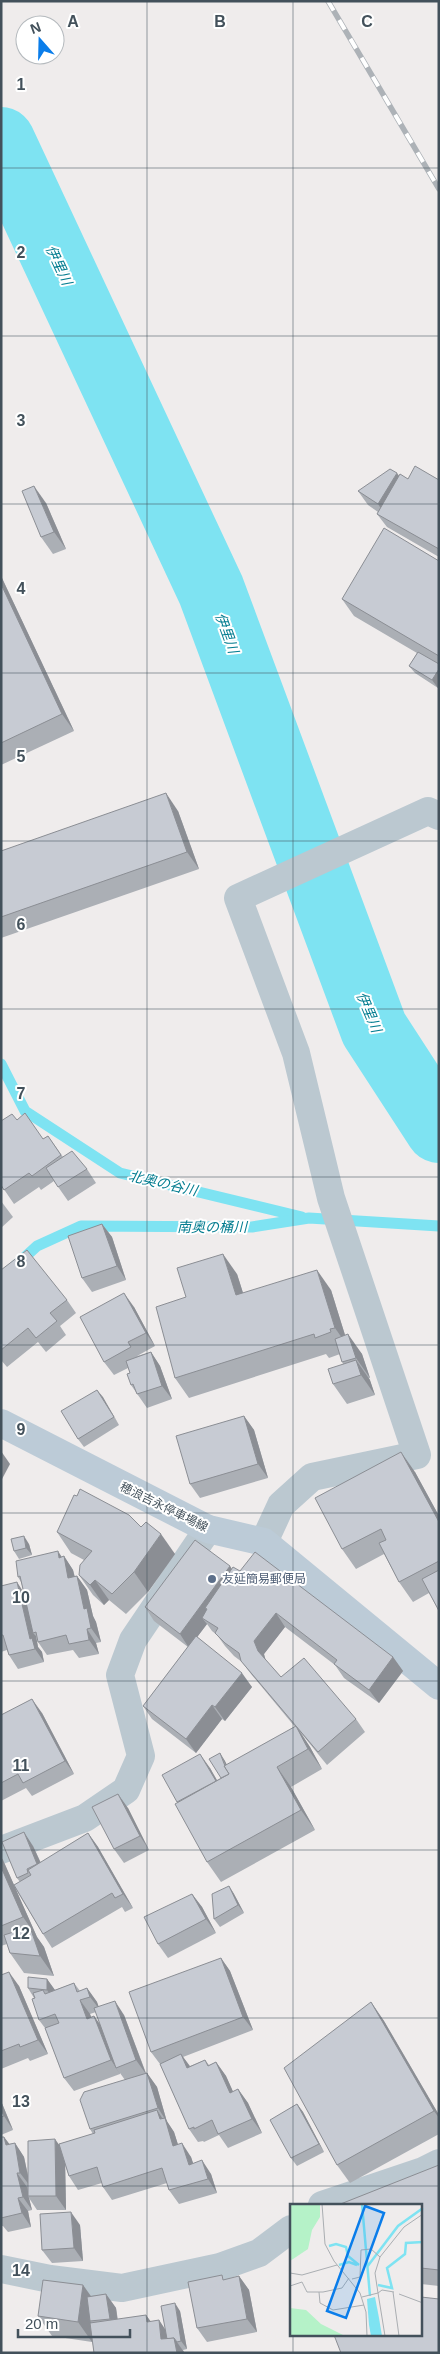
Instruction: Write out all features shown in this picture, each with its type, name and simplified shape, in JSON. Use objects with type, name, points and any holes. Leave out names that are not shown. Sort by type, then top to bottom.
[{"type":"main road","name":"穂浪吉永停車場線","points":[[1,1423],[208,1529],[264,1542],[439,1686]]},
{"type":"street","points":[[264,1542],[280,1505],[312,1478],[417,1454],[330,1198],[296,1053],[238,898],[428,812],[439,816]]},
{"type":"street","points":[[1,1850],[85,1818],[126,1790],[141,1756],[120,1676],[133,1640],[208,1529]]},
{"type":"street","points":[[325,2204],[422,2171],[439,2163]]},
{"type":"street","points":[[1,2269],[50,2279],[122,2288],[220,2267],[259,2253],[290,2230]]},
{"type":"building","points":[[415,466],[439,480],[439,549],[377,514],[400,474],[408,479]]},
{"type":"building","points":[[390,469],[397,473],[378,504],[358,491]]},
{"type":"building","points":[[34,486],[54,532],[41,537],[22,491]]},
{"type":"building","points":[[384,528],[439,561],[439,656],[342,599]]},
{"type":"building","points":[[1,584],[62,714],[1,743]]},
{"type":"building","points":[[418,652],[439,664],[439,669],[432,680],[409,666]]},
{"type":"building","points":[[166,793],[187,852],[1,917],[1,851]]},
{"type":"building","points":[[25,1113],[43,1139],[48,1136],[61,1155],[32,1176],[29,1173],[4,1190],[1,1185],[1,1121],[12,1114],[17,1120]]},
{"type":"building","points":[[72,1151],[87,1169],[58,1187],[46,1168]]},
{"type":"building","points":[[102,1224],[117,1266],[82,1278],[68,1236]]},
{"type":"building","points":[[27,1250],[67,1300],[50,1313],[57,1321],[36,1338],[28,1328],[1,1350],[1,1270]]},
{"type":"building","points":[[223,1254],[236,1295],[317,1270],[335,1328],[330,1329],[331,1332],[315,1338],[314,1334],[175,1378],[156,1307],[186,1297],[177,1268]]},
{"type":"building","points":[[124,1293],[146,1333],[128,1342],[131,1347],[104,1362],[80,1317]]},
{"type":"building","points":[[348,1334],[356,1358],[342,1362],[335,1339]]},
{"type":"building","points":[[151,1352],[162,1386],[137,1394],[127,1374],[130,1373],[126,1361]]},
{"type":"building","points":[[356,1360],[361,1375],[333,1384],[328,1369]]},
{"type":"building","points":[[97,1390],[114,1417],[78,1439],[61,1411]]},
{"type":"building","points":[[244,1416],[258,1464],[190,1484],[176,1436]]},
{"type":"building","points":[[401,1452],[439,1522],[439,1561],[399,1582],[379,1543],[386,1540],[381,1529],[342,1549],[315,1498]]},
{"type":"building","points":[[80,1489],[129,1515],[141,1527],[146,1522],[161,1534],[134,1572],[112,1594],[95,1580],[90,1585],[79,1575],[80,1565],[92,1551],[57,1532],[74,1495],[77,1496]]},
{"type":"building","points":[[24,1536],[26,1548],[14,1551],[11,1539]]},
{"type":"building","points":[[195,1540],[230,1566],[180,1634],[145,1607]]},
{"type":"building","points":[[58,1551],[59,1558],[64,1556],[68,1578],[77,1576],[84,1609],[87,1608],[91,1628],[87,1629],[89,1640],[69,1644],[66,1635],[38,1642],[36,1632],[33,1633],[20,1576],[18,1577],[16,1561]]},
{"type":"building","points":[[255,1552],[393,1657],[369,1690],[334,1664],[337,1660],[276,1613],[254,1641],[258,1651],[281,1677],[304,1658],[356,1719],[318,1752],[241,1661],[239,1653],[215,1633],[218,1628],[202,1618],[207,1609],[205,1608],[233,1567],[240,1571]]},
{"type":"building","points":[[439,1570],[439,1611],[422,1579]]},
{"type":"building","points":[[17,1582],[30,1639],[32,1638],[35,1649],[9,1655],[3,1635],[1,1635],[1,1586]]},
{"type":"building","points":[[196,1636],[242,1673],[215,1707],[212,1705],[186,1739],[143,1706]]},
{"type":"building","points":[[32,1699],[65,1761],[23,1783],[18,1774],[1,1783],[1,1715]]},
{"type":"building","points":[[296,1726],[308,1749],[277,1767],[301,1810],[207,1862],[175,1804],[229,1774],[224,1766]]},
{"type":"building","points":[[220,1753],[229,1774],[221,1778],[209,1759]]},
{"type":"building","points":[[200,1754],[216,1781],[177,1802],[162,1775]]},
{"type":"building","points":[[118,1794],[140,1836],[114,1849],[92,1807]]},
{"type":"building","points":[[24,1832],[37,1864],[27,1869],[28,1873],[17,1878],[2,1842]]},
{"type":"building","points":[[88,1833],[123,1894],[115,1898],[112,1893],[43,1934],[14,1885],[31,1875],[28,1870]]},
{"type":"building","points":[[1,1867],[23,1917],[1,1926]]},
{"type":"building","points":[[229,1886],[238,1905],[214,1919],[212,1894]]},
{"type":"building","points":[[192,1894],[206,1919],[158,1944],[144,1917]]},
{"type":"building","points":[[30,1927],[40,1956],[10,1953],[4,1935]]},
{"type":"building","points":[[221,1958],[243,2017],[151,2052],[129,1992]]},
{"type":"building","points":[[9,1972],[38,2040],[20,2047],[19,2044],[1,2051],[1,1975]]},
{"type":"building","points":[[28,1977],[47,1979],[47,1990],[28,1988]]},
{"type":"building","points":[[74,1983],[77,1992],[87,1988],[90,1997],[80,2000],[87,2019],[94,2016],[111,2060],[64,2078],[45,2028],[59,2023],[55,2014],[39,2020],[32,1999],[35,1998],[33,1993],[43,1990],[45,1994]]},
{"type":"building","points":[[115,2001],[136,2060],[116,2068],[94,2008]]},
{"type":"building","points":[[371,2002],[434,2111],[337,2165],[284,2068]]},
{"type":"building","points":[[181,2054],[187,2068],[205,2060],[208,2066],[216,2062],[230,2093],[238,2089],[252,2119],[218,2134],[212,2120],[194,2129],[194,2127],[189,2129],[160,2064]]},
{"type":"building","points":[[147,2073],[158,2108],[90,2129],[80,2100],[84,2092]]},
{"type":"building","points":[[297,2104],[319,2144],[291,2158],[270,2120]]},
{"type":"building","points":[[157,2110],[160,2119],[165,2118],[173,2146],[182,2143],[189,2165],[202,2160],[208,2179],[169,2190],[162,2168],[103,2187],[97,2167],[69,2176],[59,2144],[95,2133],[94,2130]]},
{"type":"building","points":[[1,2137],[4,2137],[6,2145],[15,2143],[20,2173],[17,2173],[23,2197],[18,2198],[22,2213],[1,2218]]},
{"type":"building","points":[[55,2139],[56,2196],[28,2196],[28,2141]]},
{"type":"building","points":[[439,2165],[439,2270],[422,2268],[422,2204],[341,2204]]},
{"type":"building","points":[[71,2212],[74,2248],[42,2250],[40,2214]]},
{"type":"building","points":[[222,2275],[223,2280],[239,2276],[247,2319],[197,2328],[188,2282]]},
{"type":"building","points":[[43,2280],[83,2285],[78,2322],[38,2316]]},
{"type":"building","points":[[106,2294],[110,2319],[90,2321],[87,2297]]},
{"type":"building","points":[[422,2297],[439,2299],[439,2353],[341,2353],[334,2336],[422,2336]]},
{"type":"building","points":[[175,2303],[181,2341],[177,2342],[174,2338],[167,2339],[161,2306]]},
{"type":"building","points":[[146,2315],[147,2322],[159,2320],[161,2339],[174,2338],[177,2353],[94,2353],[90,2323]]},
{"type":"waterway","name":"伊里川","points":[[1,141],[211,590],[374,1029],[439,1129]]},
{"type":"waterway","name":"北奥の谷川","points":[[1,1064],[25,1111],[120,1173],[302,1217]]},
{"type":"waterway","name":"南奥の桶川","points":[[1,1279],[37,1246],[81,1226],[252,1227],[309,1218],[439,1226]]},
{"type":"railway","points":[[328,1],[439,189]]},
{"type":"place","name":"友延簡易郵便局","points":[[212,1579]]}]
